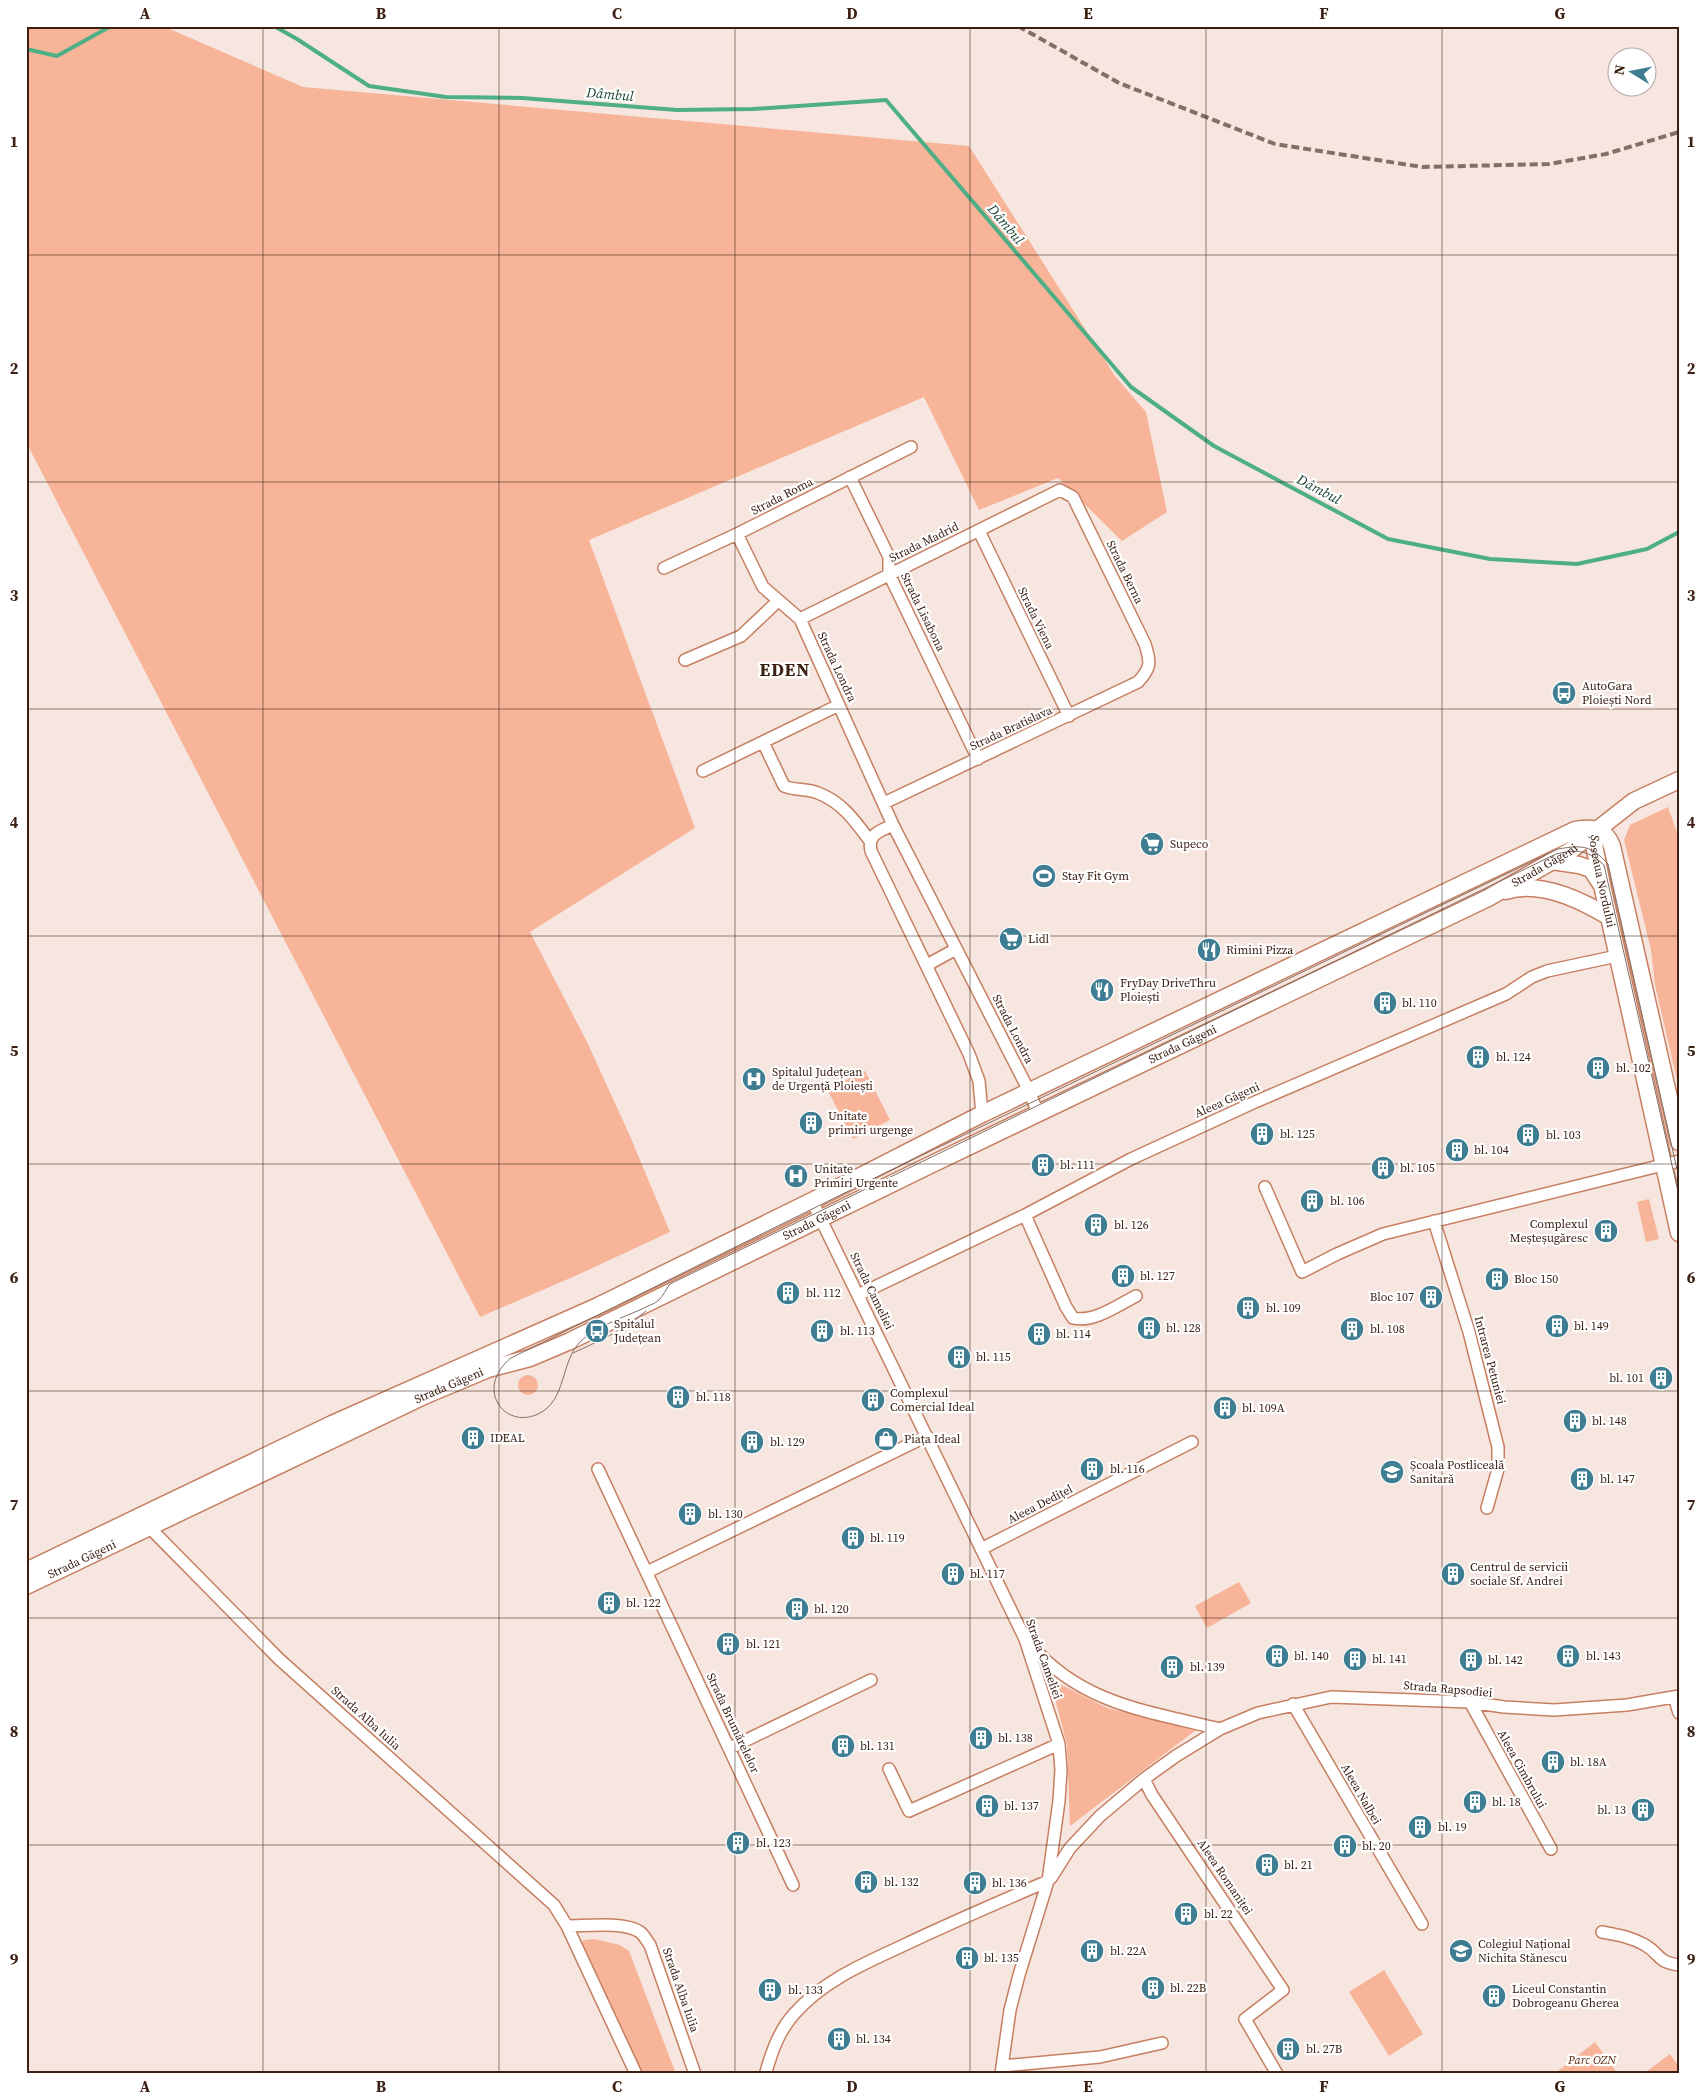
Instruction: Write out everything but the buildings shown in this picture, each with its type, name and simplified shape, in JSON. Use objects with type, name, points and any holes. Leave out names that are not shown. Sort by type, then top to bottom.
[{"type":"main road","name":"Strada Găgeni","points":[[26,1571],[306,1436],[463,1372],[488,1369],[530,1358],[570,1341],[1038,1113],[1488,898],[1570,851],[1634,801],[1679,780]]},
{"type":"main road","name":"Strada Găgeni","points":[[26,1586],[463,1372],[515,1344],[598,1306],[812,1201],[982,1114],[1575,830],[1596,830]]},
{"type":"main road","name":"Șoseaua Nordului","points":[[1679,1142],[1612,846],[1606,834],[1596,830],[1594,845],[1608,917],[1679,1233]]},
{"type":"main road","points":[[1552,861],[1579,865],[1591,869],[1602,885]]},
{"type":"main road","points":[[1488,898],[1510,890],[1543,890],[1576,898],[1608,917]]},
{"type":"main road","name":"Șoseaua Nordului","points":[[1663,1166],[1658,1178],[1672,1235],[1679,1242]]},
{"type":"street","name":"Strada Roma","points":[[664,568],[737,534],[911,447]]},
{"type":"street","name":"Strada Lisabona","points":[[850,477],[889,557],[891,564],[889,574],[978,759]]},
{"type":"street","name":"Strada Madrid","points":[[800,620],[1060,490]]},
{"type":"street","name":"Strada Berna","points":[[1060,490],[1074,497],[1145,644],[1150,665],[1146,673]]},
{"type":"street","name":"Strada Viena","points":[[979,531],[1069,716]]},
{"type":"street","name":"Strada Londra","points":[[737,534],[763,587],[800,620],[893,825],[1038,1113]]},
{"type":"street","points":[[685,660],[741,636],[778,601]]},
{"type":"street","name":"Strada Bratislava","points":[[884,803],[1138,682],[1146,673]]},
{"type":"street","points":[[703,771],[839,706]]},
{"type":"street","points":[[762,742],[784,786],[790,789],[819,793],[841,806],[850,814],[870,840]]},
{"type":"street","points":[[893,825],[872,835],[870,840],[871,851],[927,965],[972,1063],[978,1081],[982,1114]]},
{"type":"street","points":[[927,965],[956,950]]},
{"type":"street","name":"Aleea Găgeni","points":[[858,1295],[1025,1216],[1131,1159],[1255,1102],[1506,994],[1532,977],[1547,971],[1617,956]]},
{"type":"street","points":[[1265,1187],[1302,1272],[1336,1254],[1383,1234],[1679,1161]]},
{"type":"street","name":"Strada Cameliei","points":[[812,1201],[1025,1639],[1059,1744],[1061,1770],[1059,1801],[1048,1881],[1015,1993],[1002,2070]]},
{"type":"street","points":[[1025,1216],[1066,1307],[1073,1318],[1082,1320],[1095,1316],[1136,1296]]},
{"type":"street","name":"Intrarea Petuniei","points":[[1434,1221],[1469,1332],[1498,1447],[1498,1469],[1487,1508]]},
{"type":"street","points":[[647,1572],[927,1436]]},
{"type":"street","name":"Aleea Dedițel","points":[[981,1549],[1192,1442]]},
{"type":"street","name":"Strada Brumărelelor","points":[[598,1470],[793,1885]]},
{"type":"street","name":"Strada Alba Iulia","points":[[149,1527],[279,1659],[554,1905],[567,1926],[636,2074]]},
{"type":"street","points":[[1025,1639],[1052,1668],[1066,1679],[1100,1697],[1220,1730]]},
{"type":"street","points":[[730,1748],[871,1680]]},
{"type":"street","points":[[1676,1696],[1679,1713]]},
{"type":"street","name":"Strada Rapsodiei","points":[[1048,1881],[1070,1848],[1100,1816],[1144,1779],[1176,1756],[1220,1730],[1258,1713],[1293,1704],[1331,1698],[1470,1702],[1504,1708],[1554,1710],[1627,1705],[1676,1696]]},
{"type":"street","name":"Aleea Cimbrului","points":[[1470,1702],[1551,1849]]},
{"type":"street","name":"Aleea Nalbei","points":[[1293,1704],[1422,1924]]},
{"type":"street","points":[[889,1769],[909,1811],[1059,1744]]},
{"type":"street","name":"Aleea Romaniței","points":[[1144,1779],[1283,1990],[1245,2019],[1277,2074]]},
{"type":"street","points":[[766,2072],[773,2049],[785,2026],[806,2003],[834,1979],[945,1926],[1048,1881]]},
{"type":"street","name":"Strada Alba Iulia","points":[[567,1926],[617,1926],[631,1928],[641,1933],[650,1945],[695,2074]]},
{"type":"street","points":[[1602,1932],[1628,1936],[1647,1946],[1665,1963],[1679,1965]]},
{"type":"street","points":[[1002,2070],[1100,2057],[1162,2043]]},
{"type":"green space","points":[[26,26],[163,26],[303,87],[969,146],[1115,376],[1146,412],[1167,512],[1122,541],[1058,478],[979,510],[924,397],[589,540],[695,828],[530,932],[587,1042],[630,1136],[670,1232],[480,1317],[26,442]]},
{"type":"green space","points":[[1668,807],[1679,838],[1679,1089],[1655,985],[1651,950],[1624,840],[1630,825]]},
{"type":"green space","points":[[865,1071],[890,1120],[853,1139],[827,1089]]},
{"type":"green space","points":[[1649,1199],[1659,1239],[1646,1242],[1637,1202]]},
{"type":"green space","points":[[528,1375],[535,1378],[538,1385],[535,1392],[528,1395],[521,1392],[518,1385],[521,1378]]},
{"type":"green space","points":[[1239,1582],[1251,1603],[1207,1628],[1195,1606]]},
{"type":"green space","points":[[1050,1679],[1107,1708],[1196,1730],[1070,1826],[1067,1745]]},
{"type":"green space","points":[[594,1939],[620,1945],[629,1951],[676,2074],[631,2074],[575,1956],[578,1943]]},
{"type":"green space","points":[[1384,1970],[1423,2034],[1389,2056],[1349,1992]]},
{"type":"green space","name":"Parc OZN","points":[[1595,2042],[1618,2074],[1554,2074]]},
{"type":"green space","name":"Parc OZN","points":[[1670,2054],[1679,2067],[1679,2074],[1643,2074]]},
{"type":"waterway","name":"Dâmbul","points":[[26,49],[57,56],[111,26]]},
{"type":"waterway","name":"Dâmbul","points":[[274,26],[369,86],[446,97],[522,98],[677,110],[753,109],[886,100],[1131,387],[1214,446],[1388,539],[1490,559],[1577,564],[1647,549],[1679,532]]},
{"type":"tram line","points":[[1679,1178],[1608,864],[1596,853],[1586,848],[1558,849],[885,1173],[511,1358],[500,1370],[495,1382],[494,1393],[498,1403],[505,1411],[514,1416],[526,1417],[538,1414],[554,1400],[574,1349],[581,1341],[602,1327],[655,1303],[670,1284],[1556,854],[1564,852],[1582,852],[1593,856],[1604,865],[1679,1196]]},
{"type":"tram line","points":[[573,1353],[620,1329],[646,1311]]},
{"type":"railway","points":[[1018,26],[1119,83],[1275,144],[1422,167],[1549,164],[1606,154],[1679,132]]},
{"type":"place","name":"AutoGara Ploiești Nord","points":[[1564,693]]},
{"type":"place","name":"Supeco","points":[[1152,844]]},
{"type":"place","name":"Stay Fit Gym","points":[[1044,876]]},
{"type":"place","name":"Lidl","points":[[1011,939]]},
{"type":"place","name":"Rimini Pizza","points":[[1209,950]]},
{"type":"place","name":"FryDay DriveThru Ploiești","points":[[1102,990]]},
{"type":"place","name":"bl. 110","points":[[1385,1003]]},
{"type":"place","name":"bl. 124","points":[[1478,1057]]},
{"type":"place","name":"bl. 102","points":[[1598,1068]]},
{"type":"place","name":"Spitalul Județean de Urgență Ploiești","points":[[754,1079]]},
{"type":"place","name":"Unitate primiri urgenge","points":[[811,1123]]},
{"type":"place","name":"bl. 125","points":[[1262,1134]]},
{"type":"place","name":"bl. 103","points":[[1528,1135]]},
{"type":"place","name":"bl. 104","points":[[1457,1150]]},
{"type":"place","name":"bl. 111","points":[[1043,1165]]},
{"type":"place","name":"bl. 105","points":[[1383,1168]]},
{"type":"place","name":"Unitate Primiri Urgente","points":[[796,1176]]},
{"type":"place","name":"bl. 106","points":[[1312,1201]]},
{"type":"place","name":"bl. 126","points":[[1096,1225]]},
{"type":"place","name":"Complexul Meșteșugăresc","points":[[1606,1231]]},
{"type":"place","name":"bl. 127","points":[[1123,1276]]},
{"type":"place","name":"Bloc 150","points":[[1497,1279]]},
{"type":"place","name":"bl. 112","points":[[788,1293]]},
{"type":"place","name":"Bloc 107","points":[[1431,1297]]},
{"type":"place","name":"bl. 109","points":[[1248,1308]]},
{"type":"place","name":"bl. 149","points":[[1557,1326]]},
{"type":"place","name":"bl. 128","points":[[1149,1328]]},
{"type":"place","name":"bl. 108","points":[[1352,1329]]},
{"type":"place","name":"Spitalul Județean","points":[[597,1331]]},
{"type":"place","name":"bl. 113","points":[[822,1331]]},
{"type":"place","name":"bl. 114","points":[[1039,1334]]},
{"type":"place","name":"bl. 115","points":[[959,1357]]},
{"type":"place","name":"bl. 101","points":[[1661,1378]]},
{"type":"place","name":"bl. 118","points":[[678,1397]]},
{"type":"place","name":"Complexul Comercial Ideal","points":[[873,1400]]},
{"type":"place","name":"bl. 109A","points":[[1225,1408]]},
{"type":"place","name":"bl. 148","points":[[1575,1421]]},
{"type":"place","name":"IDEAL","points":[[473,1438]]},
{"type":"place","name":"Piața Ideal","points":[[886,1439]]},
{"type":"place","name":"bl. 129","points":[[752,1442]]},
{"type":"place","name":"bl. 116","points":[[1092,1469]]},
{"type":"place","name":"Școala Postliceală Sanitară","points":[[1392,1472]]},
{"type":"place","name":"bl. 147","points":[[1582,1479]]},
{"type":"place","name":"bl. 130","points":[[690,1514]]},
{"type":"place","name":"bl. 119","points":[[853,1538]]},
{"type":"place","name":"bl. 117","points":[[953,1574]]},
{"type":"place","name":"Centrul de servicii sociale Sf. Andrei","points":[[1453,1574]]},
{"type":"place","name":"bl. 122","points":[[609,1603]]},
{"type":"place","name":"bl. 120","points":[[797,1609]]},
{"type":"place","name":"bl. 121","points":[[728,1644]]},
{"type":"place","name":"bl. 140","points":[[1277,1656]]},
{"type":"place","name":"bl. 143","points":[[1568,1656]]},
{"type":"place","name":"bl. 141","points":[[1355,1659]]},
{"type":"place","name":"bl. 142","points":[[1471,1660]]},
{"type":"place","name":"bl. 139","points":[[1172,1667]]},
{"type":"place","name":"bl. 138","points":[[981,1738]]},
{"type":"place","name":"bl. 131","points":[[843,1746]]},
{"type":"place","name":"bl. 18A","points":[[1553,1762]]},
{"type":"place","name":"bl. 18","points":[[1475,1802]]},
{"type":"place","name":"bl. 137","points":[[987,1806]]},
{"type":"place","name":"bl. 13","points":[[1643,1810]]},
{"type":"place","name":"bl. 19","points":[[1420,1827]]},
{"type":"place","name":"bl. 123","points":[[738,1843]]},
{"type":"place","name":"bl. 20","points":[[1345,1846]]},
{"type":"place","name":"bl. 21","points":[[1267,1865]]},
{"type":"place","name":"bl. 132","points":[[866,1882]]},
{"type":"place","name":"bl. 136","points":[[975,1883]]},
{"type":"place","name":"bl. 22","points":[[1186,1914]]},
{"type":"place","name":"bl. 22A","points":[[1092,1951]]},
{"type":"place","name":"Colegiul Național Nichita Stănescu","points":[[1461,1951]]},
{"type":"place","name":"bl. 135","points":[[967,1958]]},
{"type":"place","name":"bl. 22B","points":[[1153,1988]]},
{"type":"place","name":"bl. 133","points":[[770,1990]]},
{"type":"place","name":"Liceul Constantin Dobrogeanu Gherea","points":[[1494,1996]]},
{"type":"place","name":"bl. 134","points":[[839,2039]]},
{"type":"place","name":"bl. 27B","points":[[1288,2049]]},
{"type":"district","name":"EDEN","points":[[785,670]]}]
